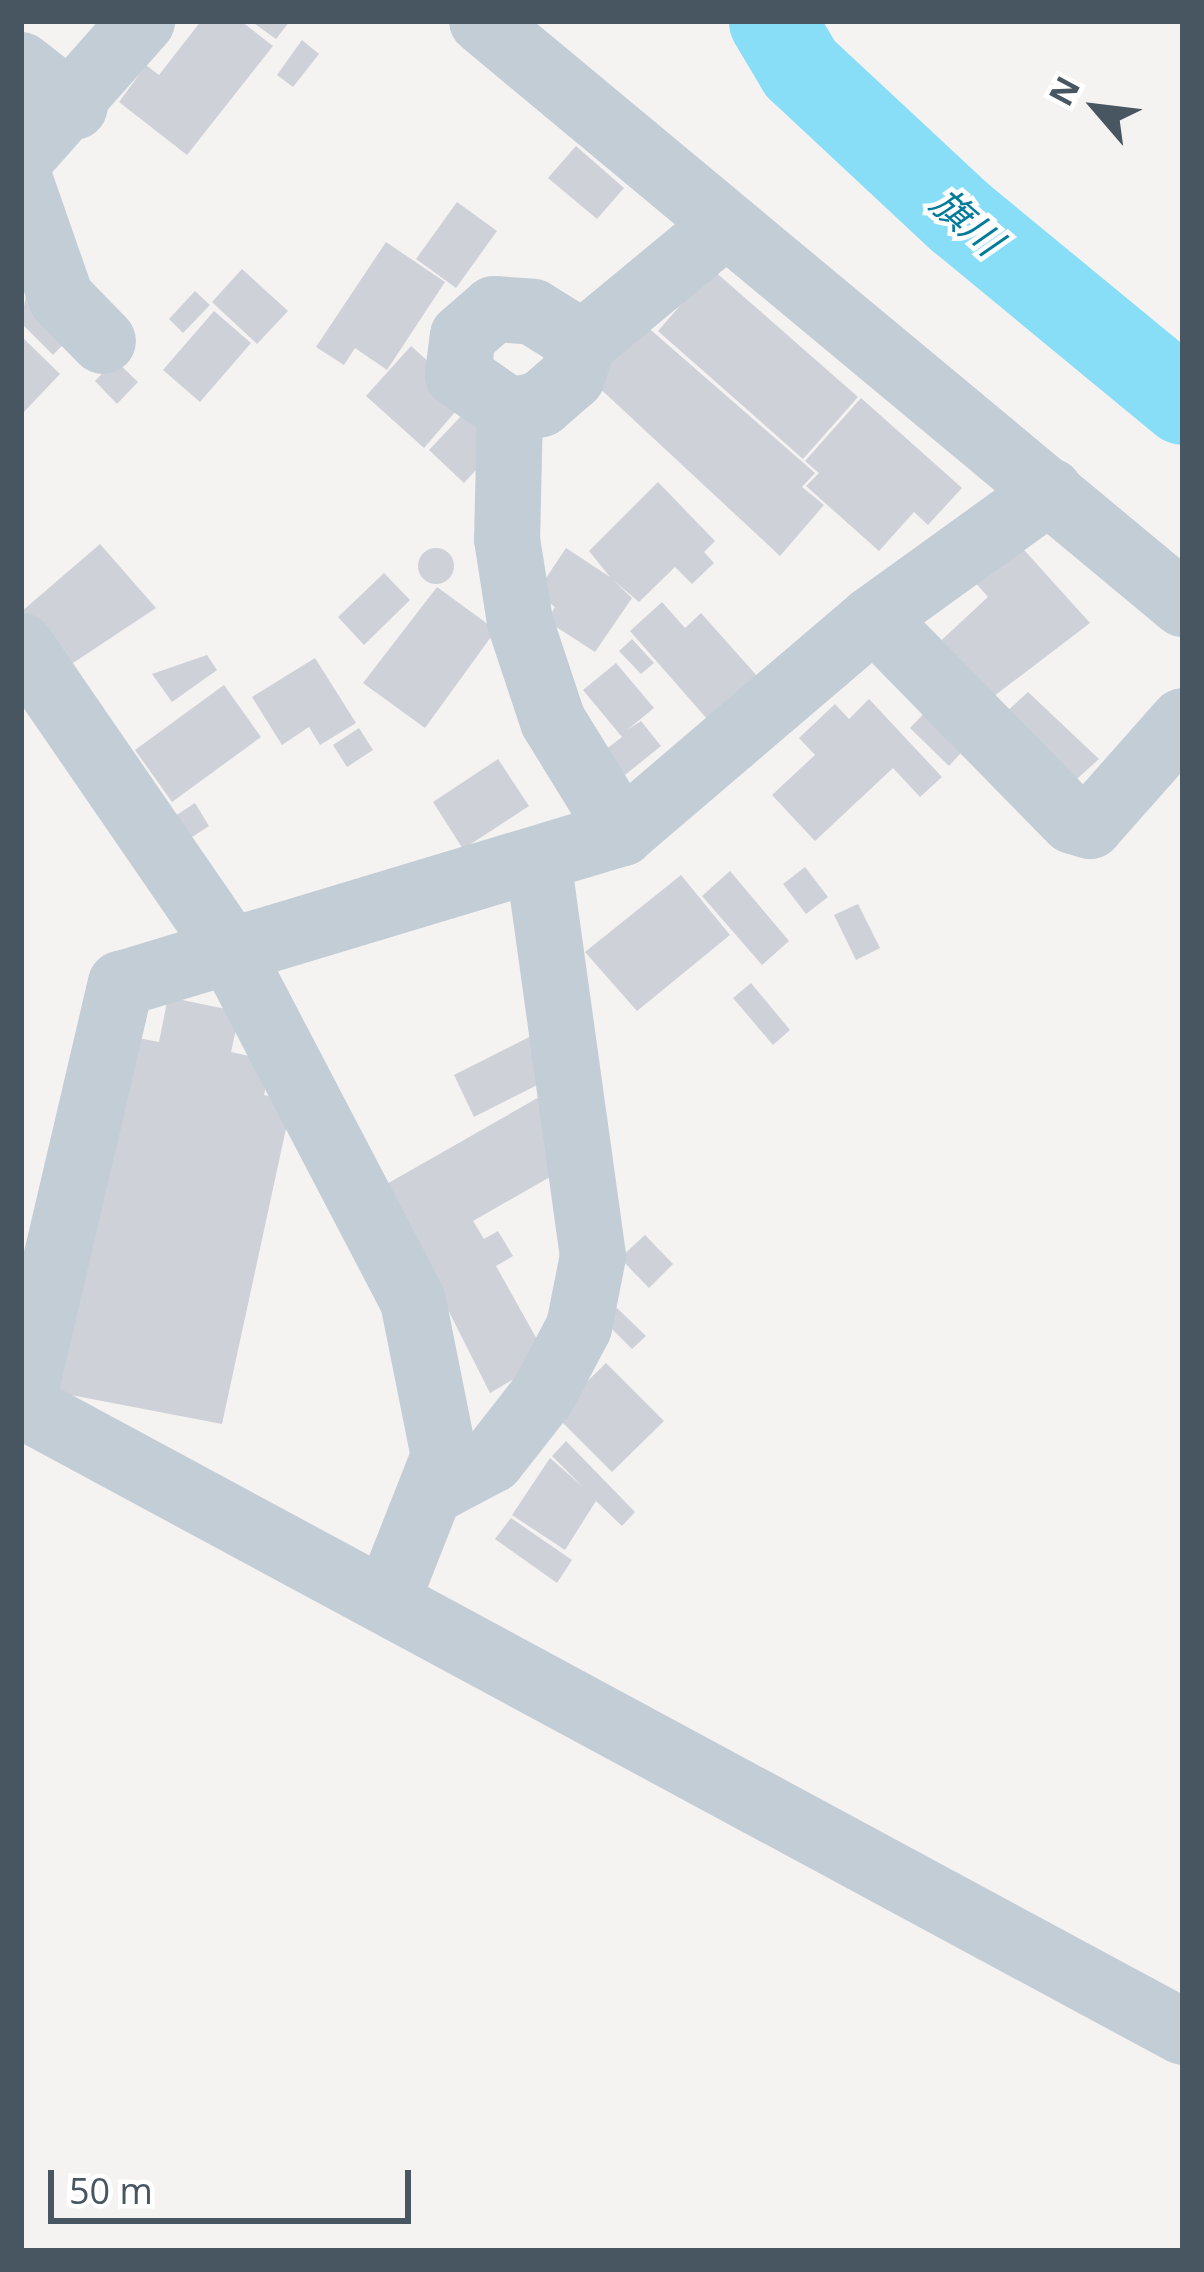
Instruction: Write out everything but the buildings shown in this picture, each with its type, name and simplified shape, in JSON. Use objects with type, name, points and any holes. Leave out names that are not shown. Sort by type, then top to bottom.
[{"type":"street","points":[[21,158],[75,107],[142,21]]},
{"type":"street","points":[[482,21],[1183,604]]},
{"type":"street","points":[[21,64],[75,107]]},
{"type":"street","points":[[21,183],[62,298],[103,341]]},
{"type":"street","points":[[583,343],[533,312],[494,309],[463,336],[458,375],[509,411],[541,404],[572,377],[583,343],[723,226]]},
{"type":"street","points":[[509,411],[507,539],[520,622],[553,721],[622,832]]},
{"type":"street","points":[[1050,491],[874,618],[622,832],[538,862],[148,970],[121,984],[108,1010],[21,1406],[388,1598],[1183,2032]]},
{"type":"street","points":[[874,618],[1073,821],[1090,826],[1183,722]]},
{"type":"street","points":[[21,646],[228,947],[413,1301],[443,1417],[435,1490],[388,1598]]},
{"type":"street","points":[[435,1490],[492,1460],[543,1395],[579,1327],[593,1256],[538,862]]},
{"type":"waterway","name":"旗川","points":[[772,21],[800,68],[960,217],[1183,401]]}]
